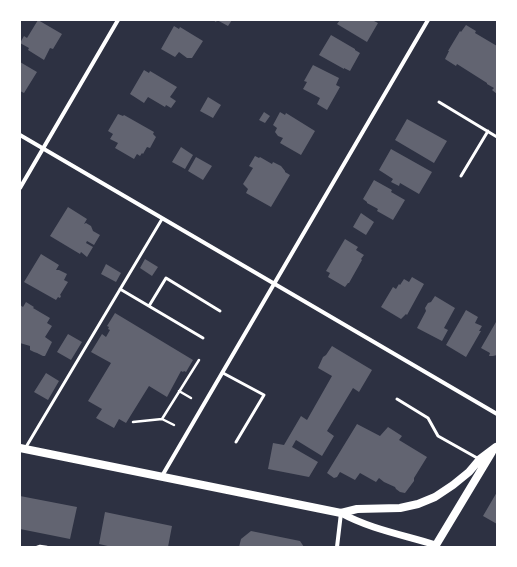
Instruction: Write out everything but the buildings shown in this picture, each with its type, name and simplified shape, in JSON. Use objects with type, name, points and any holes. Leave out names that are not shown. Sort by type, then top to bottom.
[{"type":"main road","points":[[23,448],[341,513],[357,509],[400,508],[418,504],[435,497],[453,486],[469,472],[480,459],[496,446]]},
{"type":"main road","points":[[435,546],[496,446]]},
{"type":"street","points":[[20,188],[118,20]]},
{"type":"street","points":[[162,476],[428,20]]},
{"type":"street","points":[[20,135],[497,414]]},
{"type":"street","points":[[337,547],[341,513],[368,525],[435,546]]},
{"type":"lane","points":[[439,102],[497,137]]},
{"type":"lane","points":[[461,176],[488,131]]},
{"type":"lane","points":[[23,448],[162,218]]},
{"type":"lane","points":[[149,306],[166,278],[220,311]]},
{"type":"lane","points":[[120,289],[203,338]]},
{"type":"lane","points":[[222,373],[264,395],[236,442]]},
{"type":"lane","points":[[397,399],[428,418],[438,436],[480,459]]},
{"type":"path","points":[[162,419],[199,360]]},
{"type":"path","points":[[180,391],[191,398]]},
{"type":"path","points":[[133,422],[162,419],[174,425]]},
{"type":"path","points":[[37,547],[47,547]]}]
